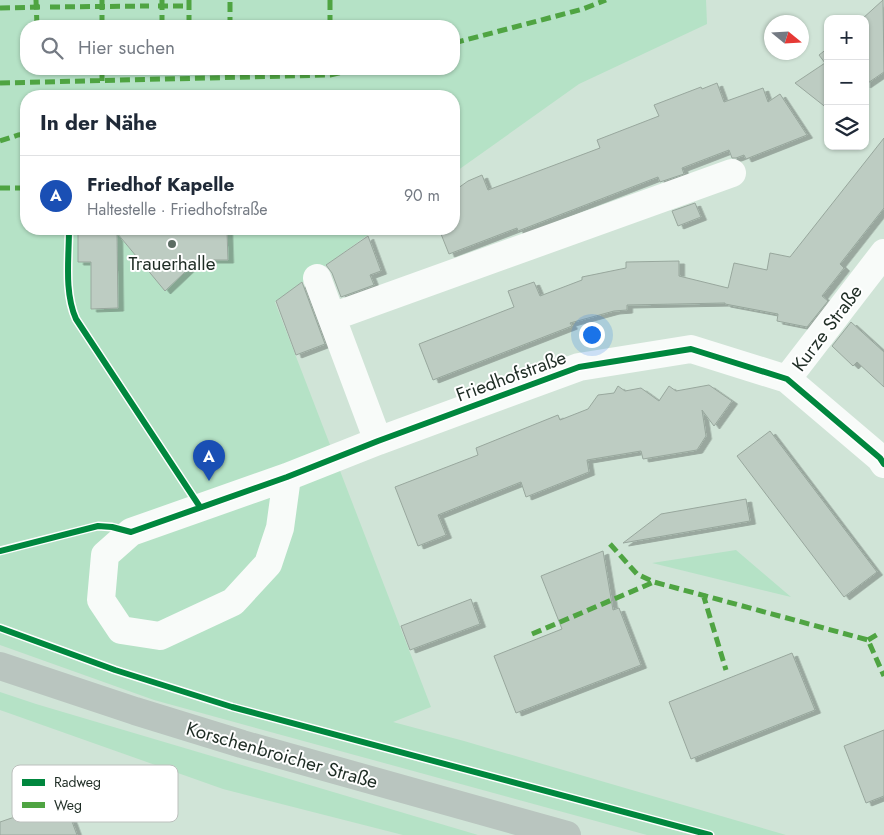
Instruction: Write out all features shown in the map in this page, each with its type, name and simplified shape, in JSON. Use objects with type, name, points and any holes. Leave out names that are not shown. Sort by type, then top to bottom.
[{"type":"main road","name":"Korschenbroicher Straße","points":[[0,666],[242,744],[567,835]]},
{"type":"street","points":[[332,317],[732,173]]},
{"type":"street","name":"Kurze Straße","points":[[787,379],[884,253]]},
{"type":"street","points":[[317,278],[378,441]]},
{"type":"street","name":"Friedhofstraße","points":[[287,477],[280,528],[268,564],[233,602],[160,636],[121,630],[101,600],[105,555],[131,532],[287,477],[578,367],[691,349],[787,379],[880,458],[884,464]]},
{"type":"green space","points":[[0,0],[706,0],[707,24],[579,84],[460,169],[460,90],[20,90],[20,235],[368,235],[275,302],[431,707],[393,722],[786,835],[647,835],[154,700],[0,645]]},
{"type":"green space","points":[[736,550],[791,597],[652,563]]},
{"type":"green space","points":[[0,692],[478,835],[403,835],[223,789],[178,773],[178,765],[155,765],[0,710]]},
{"type":"building","points":[[883,0],[884,72],[869,82],[869,15],[866,15]]},
{"type":"building","points":[[824,51],[824,62],[819,55]]},
{"type":"building","points":[[824,64],[824,106],[795,83]]},
{"type":"building","points":[[717,83],[724,102],[763,88],[768,102],[780,94],[807,135],[746,159],[744,155],[732,158],[729,150],[682,168],[684,174],[660,182],[658,177],[518,231],[517,228],[449,254],[441,235],[460,235],[460,187],[468,181],[482,175],[488,190],[600,148],[597,140],[659,116],[654,105],[701,87],[702,89]]},
{"type":"building","points":[[884,138],[884,208],[840,264],[844,268],[822,296],[828,301],[807,327],[777,321],[778,314],[725,303],[627,305],[627,310],[614,311],[570,323],[572,326],[433,380],[419,344],[514,307],[508,291],[534,282],[540,296],[582,280],[582,277],[626,268],[626,262],[679,261],[679,276],[728,288],[734,263],[767,270],[770,253],[790,257]]},
{"type":"building","points":[[695,203],[701,217],[678,226],[672,211]]},
{"type":"building","points":[[78,235],[117,235],[118,308],[91,309],[91,262],[78,262]]},
{"type":"building","points":[[119,235],[227,235],[228,260],[203,260],[203,255],[165,291]]},
{"type":"building","points":[[368,236],[381,271],[370,275],[374,285],[341,297],[332,273],[326,265]]},
{"type":"building","points":[[302,282],[325,344],[296,355],[276,301]]},
{"type":"building","points":[[851,322],[884,352],[884,387],[857,362],[853,366],[832,346]]},
{"type":"building","points":[[709,385],[732,401],[714,426],[702,410],[706,436],[697,450],[643,459],[641,451],[587,460],[589,472],[526,497],[521,482],[438,515],[446,535],[418,546],[395,487],[478,455],[476,448],[558,415],[560,420],[588,409],[598,395],[614,393],[618,386],[625,391],[641,388],[659,401],[669,386],[676,391]]},
{"type":"building","points":[[770,431],[877,572],[844,597],[737,456]]},
{"type":"building","points":[[746,499],[750,521],[623,543],[661,514]]},
{"type":"building","points":[[603,551],[613,610],[619,608],[641,665],[516,713],[494,656],[562,629],[541,576]]},
{"type":"building","points":[[471,599],[480,624],[410,650],[401,626]]},
{"type":"building","points":[[792,653],[815,710],[691,759],[669,702]]},
{"type":"building","points":[[884,730],[884,796],[866,803],[844,746]]},
{"type":"building","points":[[12,818],[12,822],[72,822],[77,835],[0,835],[0,822]]},
{"type":"marked path","points":[[36,0],[37,20]]},
{"type":"marked path","points":[[102,0],[102,20]]},
{"type":"marked path","points":[[162,0],[162,20]]},
{"type":"marked path","points":[[189,0],[189,20]]},
{"type":"marked path","points":[[230,0],[230,20]]},
{"type":"marked path","points":[[330,0],[330,20]]},
{"type":"marked path","points":[[460,41],[583,9],[606,0]]},
{"type":"marked path","points":[[50,7],[149,6]]},
{"type":"marked path","points":[[158,6],[189,6]]},
{"type":"marked path","points":[[0,8],[44,7]]},
{"type":"marked path","points":[[102,75],[102,81]]},
{"type":"marked path","points":[[0,83],[330,75]]},
{"type":"marked path","points":[[0,141],[20,135]]},
{"type":"marked path","points":[[0,188],[20,188]]},
{"type":"marked path","points":[[610,544],[637,574],[654,582],[868,640],[884,676]]},
{"type":"marked path","points":[[532,634],[654,582]]},
{"type":"marked path","points":[[703,594],[726,670]]},
{"type":"marked path","points":[[868,640],[878,634]]},
{"type":"cycle path","points":[[69,235],[70,298],[76,319],[200,507]]},
{"type":"cycle path","points":[[0,551],[98,526],[112,527],[131,532],[287,477],[378,441],[579,367],[691,349],[787,379],[880,458],[884,464]]},
{"type":"cycle path","points":[[0,628],[115,670],[232,707],[710,835]]},
{"type":"place","name":"Trauerhalle","points":[[172,244]]},
{"type":"place","name":"Friedhof Kapelle","points":[[209,481]]}]
